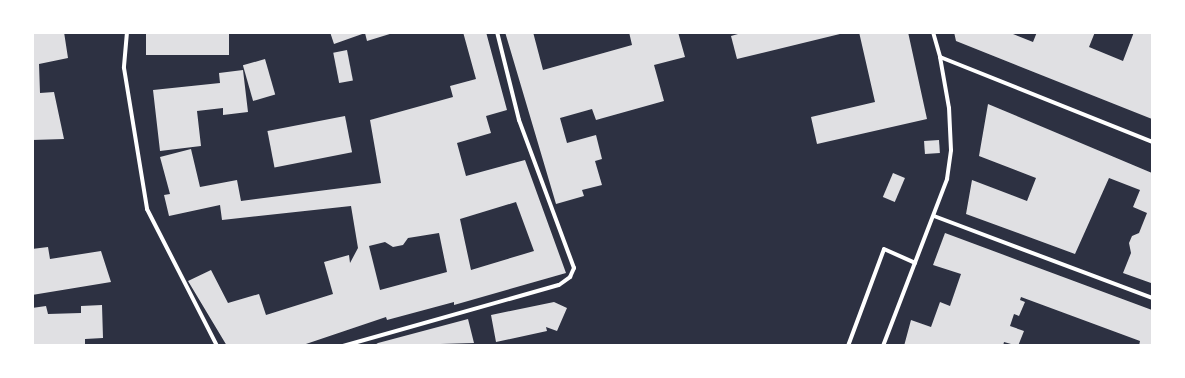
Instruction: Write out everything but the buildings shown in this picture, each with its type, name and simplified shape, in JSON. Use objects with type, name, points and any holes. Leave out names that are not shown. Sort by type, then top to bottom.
[{"type":"lane","points":[[127,32],[124,68],[147,209],[217,346]]},
{"type":"lane","points":[[343,346],[559,284],[570,277],[574,268],[519,120],[498,32]]},
{"type":"lane","points":[[883,346],[947,179],[951,150],[949,108],[940,57],[933,32]]},
{"type":"lane","points":[[940,57],[1152,142]]},
{"type":"lane","points":[[934,216],[1152,298]]},
{"type":"lane","points":[[848,346],[884,249],[915,263]]}]
